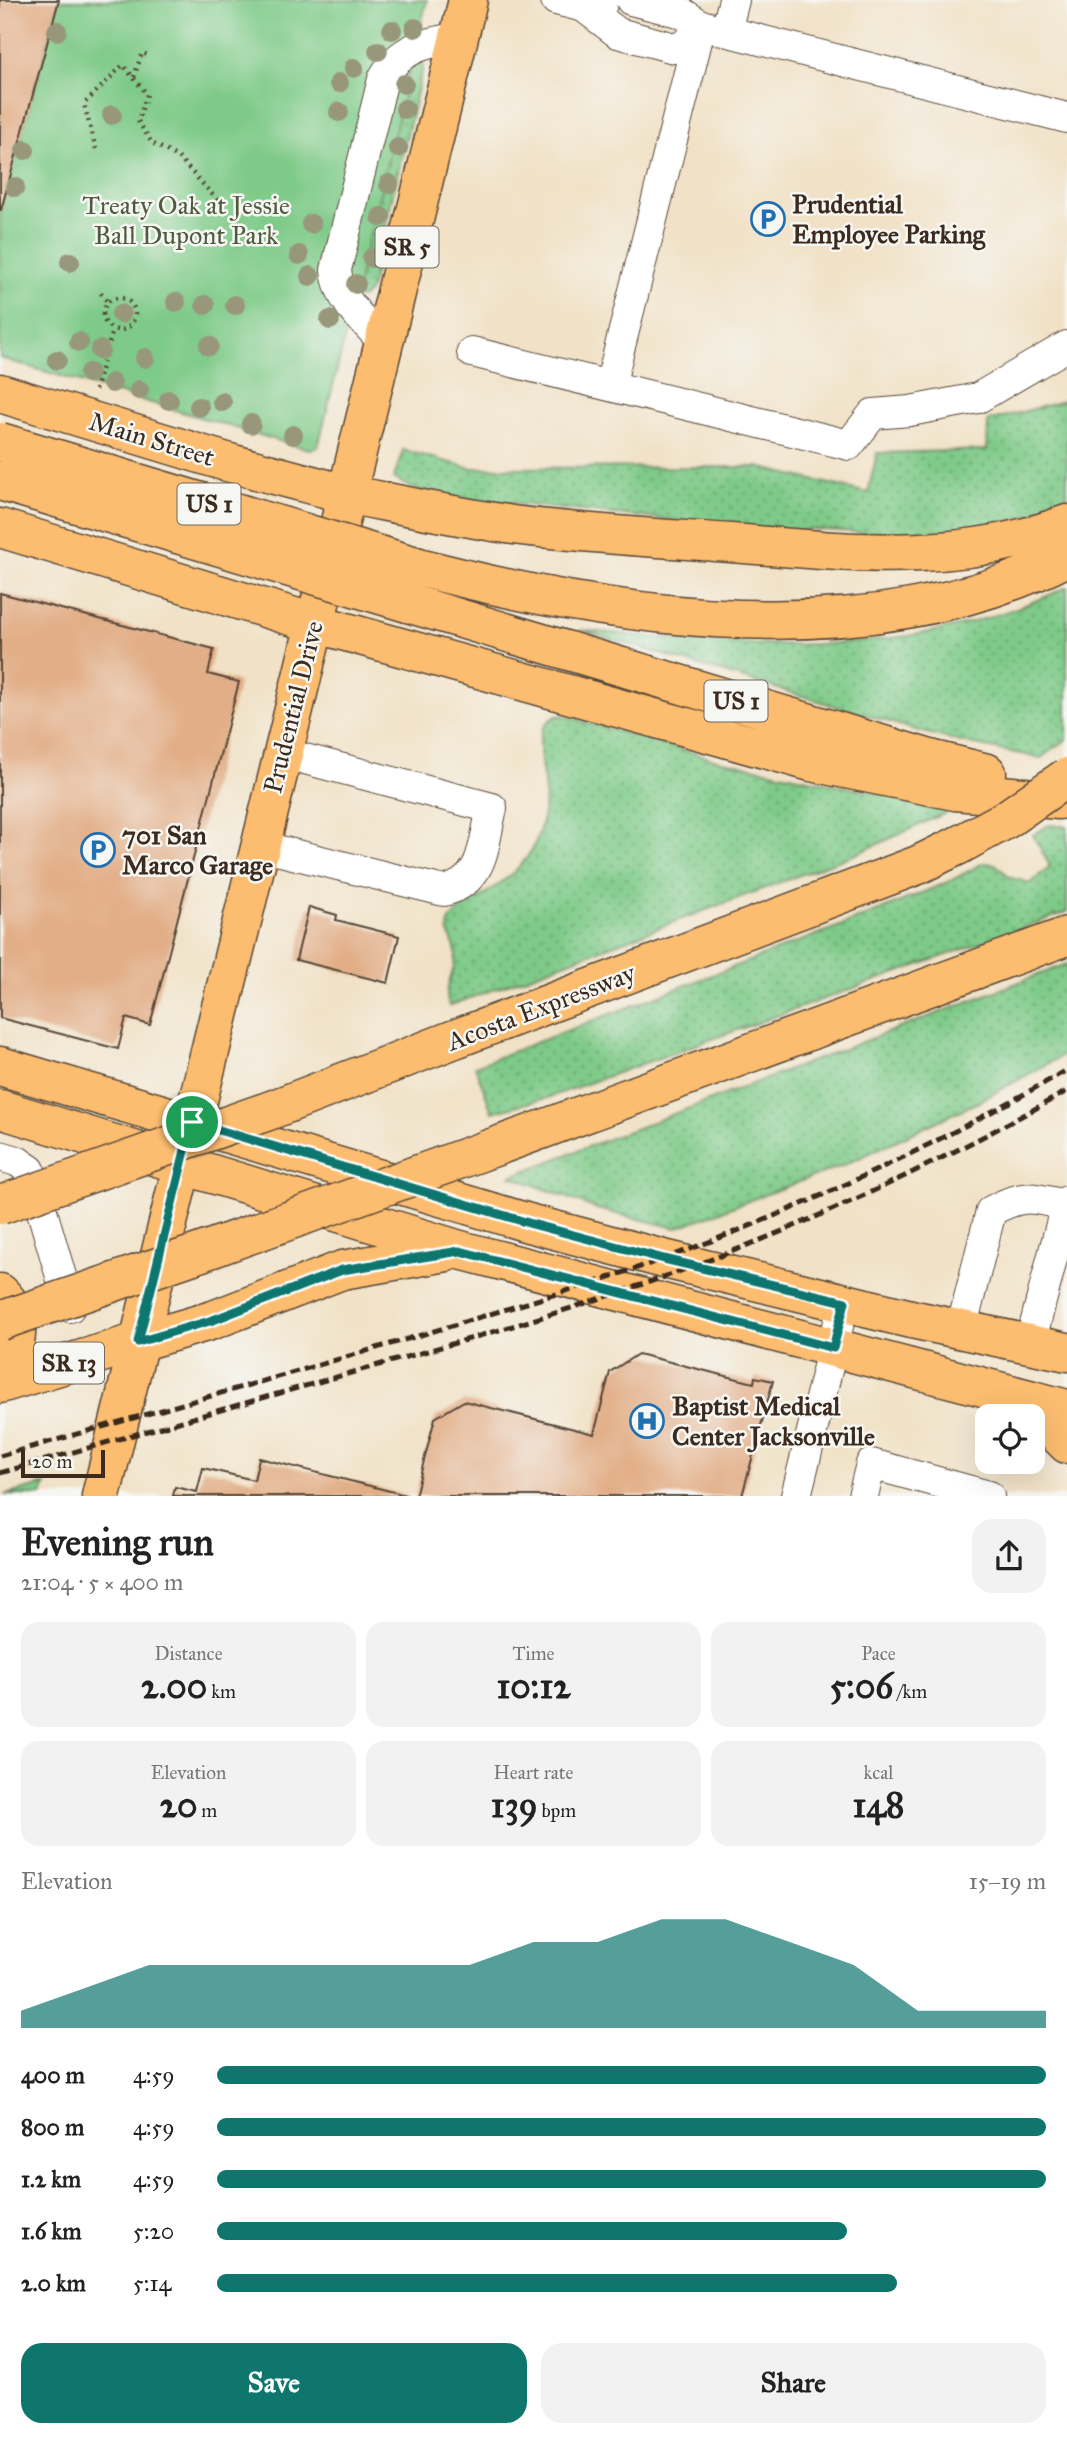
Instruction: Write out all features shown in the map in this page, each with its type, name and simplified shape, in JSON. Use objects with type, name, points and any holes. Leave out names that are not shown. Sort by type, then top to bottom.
[{"type":"main road","name":"Prudential Drive","points":[[101,1496],[468,0]]},
{"type":"main road","name":"Main Street","points":[[0,393],[230,463],[346,494],[473,519],[546,528],[859,552],[926,553],[1017,541],[1067,524]]},
{"type":"main road","name":"US 1","points":[[0,442],[419,567],[501,587],[603,607],[710,617],[793,619],[869,614],[940,603],[998,586],[1067,557]]},
{"type":"main road","points":[[192,586],[219,584],[244,574],[257,561],[265,542],[267,514],[261,497],[246,475],[230,463]]},
{"type":"main road","name":"US 1","points":[[0,481],[930,759],[1067,790]]},
{"type":"main road","points":[[0,528],[314,624],[838,768],[954,791],[1067,800]]},
{"type":"main road","name":"Acosta Expressway","points":[[0,1205],[271,1110],[918,865],[1007,818],[1067,777]]},
{"type":"main road","points":[[0,1321],[180,1260],[500,1145],[1067,936]]},
{"type":"main road","points":[[0,1066],[532,1224],[664,1259],[961,1330],[1067,1352]]},
{"type":"main road","points":[[0,1109],[460,1251],[1067,1409]]},
{"type":"main road","points":[[138,1342],[213,1320],[342,1270],[460,1251]]},
{"type":"main road","points":[[0,1293],[14,1313],[16,1335],[11,1357],[0,1374]]},
{"type":"main road","name":"SR 13","points":[[0,1384],[138,1342]]},
{"type":"main road","points":[[998,1390],[1040,1420],[1067,1444]]},
{"type":"street","points":[[556,0],[584,7],[618,33],[674,48],[684,46],[714,28]]},
{"type":"street","points":[[584,7],[622,0]]},
{"type":"street","points":[[631,0],[682,13],[714,28],[1067,118]]},
{"type":"street","points":[[610,386],[714,28],[734,0]]},
{"type":"street","points":[[383,341],[346,302],[337,286],[336,270],[383,79],[398,57],[417,46],[459,37]]},
{"type":"street","points":[[472,352],[849,445],[873,414],[910,411],[978,398],[1067,346]]},
{"type":"street","points":[[260,846],[444,891],[466,883],[479,863],[492,808],[282,753]]},
{"type":"street","points":[[0,1156],[17,1161],[30,1170],[69,1307]]},
{"type":"street","points":[[961,1330],[991,1211],[1018,1198],[1066,1203],[1030,1344]]},
{"type":"street","points":[[796,1496],[845,1302]]},
{"type":"street","points":[[863,1496],[871,1464],[989,1496]]},
{"type":"path","points":[[134,78],[142,53],[151,56]]},
{"type":"path","points":[[96,149],[85,104],[122,65],[147,94],[138,121],[152,142],[178,156],[222,205]]},
{"type":"path","points":[[101,293],[108,303]]},
{"type":"path","points":[[123,298],[135,308],[135,319],[129,328],[114,330],[109,327],[103,318],[108,303],[123,298]]},
{"type":"path","points":[[94,390],[114,330]]},
{"type":"green space","name":"Treaty Oak at Jessie Ball Dupont Park","points":[[59,0],[427,0],[318,447],[310,449],[293,445],[0,358],[0,213]]},
{"type":"green space","points":[[422,61],[423,67],[370,291],[362,298],[354,297],[357,263],[364,257],[403,99],[396,69]]},
{"type":"green space","points":[[1067,400],[1067,501],[990,529],[897,535],[809,529],[794,533],[452,497],[411,488],[394,478],[403,450],[470,468],[758,467],[868,493],[877,453],[987,450],[988,421]]},
{"type":"green space","points":[[1067,587],[1067,739],[1041,758],[923,732],[580,630],[767,644],[827,644],[887,639],[947,629],[1007,612]]},
{"type":"green space","points":[[561,715],[718,760],[954,809],[856,854],[449,1006],[447,992],[456,954],[448,931],[449,923],[453,916],[509,877],[530,853],[539,832],[544,807],[541,738],[544,727],[550,720]]},
{"type":"green space","points":[[1049,825],[1067,827],[1067,912],[547,1098],[492,1112],[475,1066],[879,911],[952,880],[983,863],[995,864],[1011,878],[1031,883],[1050,866],[1033,835]]},
{"type":"green space","points":[[1067,964],[1067,1053],[978,1102],[844,1165],[676,1228],[597,1209],[511,1176]]},
{"type":"green space","points":[[46,1484],[42,1495],[5,1495]]},
{"type":"building","points":[[0,0],[59,0],[1,210],[0,210]]},
{"type":"building","name":"701 San Marco Garage","points":[[0,593],[214,649],[208,674],[239,682],[150,1025],[126,1018],[118,1049],[0,1018]]},
{"type":"building","points":[[309,907],[337,915],[336,920],[399,936],[388,983],[296,960]]},
{"type":"building","points":[[638,1354],[754,1383],[755,1377],[773,1381],[742,1496],[415,1496],[435,1418],[464,1401],[594,1434],[610,1372]]},
{"type":"building","points":[[259,1458],[406,1495],[173,1496],[175,1487],[197,1492],[203,1468],[254,1480]]},
{"type":"railway","points":[[0,1456],[395,1343],[663,1259],[767,1219],[869,1174],[969,1124],[1067,1070]]},
{"type":"railway","points":[[0,1473],[463,1341],[651,1282],[785,1230],[867,1194],[948,1155],[1067,1091]]},
{"type":"place","name":"Prudential Employee Parking","points":[[768,219]]},
{"type":"place","name":"701 San Marco Garage","points":[[98,850]]},
{"type":"place","name":"Baptist Medical Center Jacksonville","points":[[647,1421]]},
{"type":"route","points":[[192,1122],[532,1224],[845,1302],[833,1348],[460,1251],[372,1263],[342,1270],[213,1320],[138,1342],[192,1122]]}]
